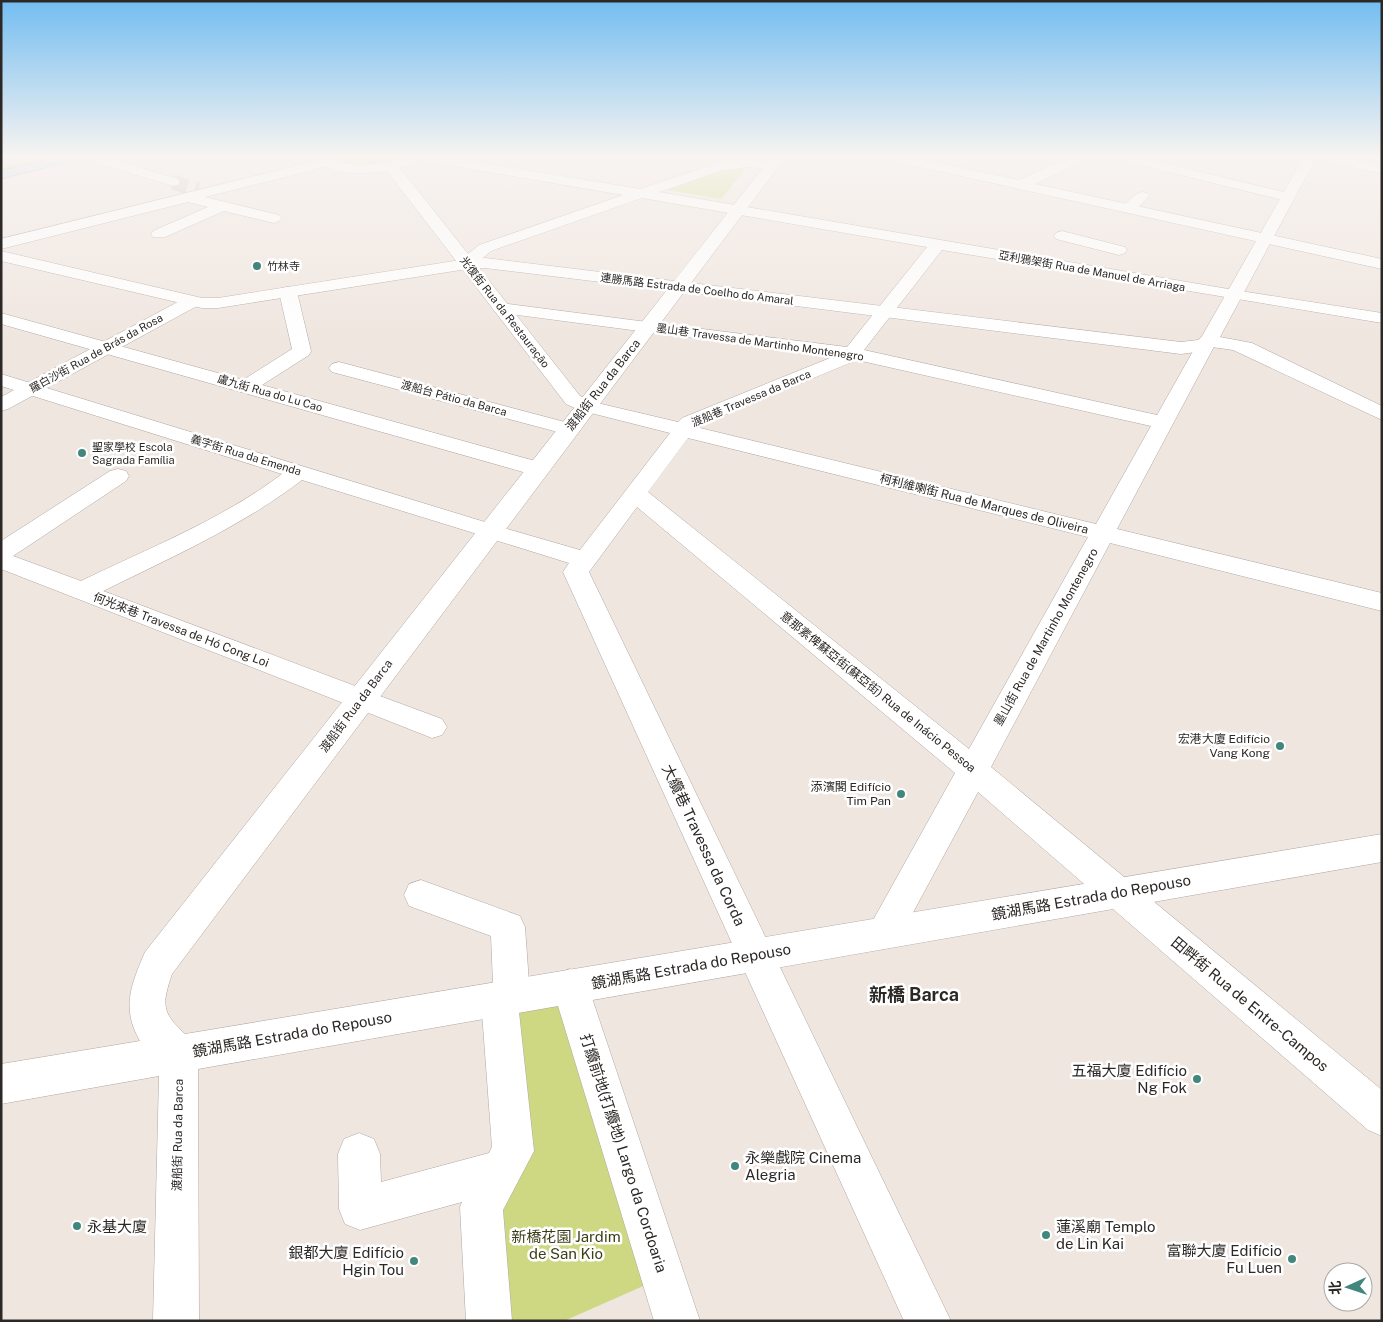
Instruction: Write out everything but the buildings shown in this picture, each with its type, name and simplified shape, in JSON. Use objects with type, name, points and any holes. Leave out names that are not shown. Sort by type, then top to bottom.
[{"type":"street","points":[[1,244],[106,217]]},
{"type":"street","points":[[159,234],[198,217]]},
{"type":"street","points":[[268,217],[274,218]]},
{"type":"street","name":"光復街 Rua da Restauração","points":[[431,217],[573,400],[586,406]]},
{"type":"street","points":[[462,257],[577,217]]},
{"type":"street","name":"渡船街 Rua da Barca","points":[[176,1321],[179,1054],[155,1031],[148,1011],[148,988],[158,964],[732,217]]},
{"type":"street","name":"亞利鴉架街 Rua de Manuel de Arriaga","points":[[777,217],[1234,295],[1382,318]]},
{"type":"street","points":[[1165,217],[1382,264]]},
{"type":"street","name":"墨山街 Rua de Martinho Montenegro","points":[[884,933],[1276,217]]},
{"type":"street","points":[[1062,236],[1120,245],[1117,275]]},
{"type":"street","name":"渡船巷 Travessa da Barca","points":[[585,560],[689,422],[848,358],[938,244]]},
{"type":"street","name":"連勝馬路 Estrada de Coelho do Amaral","points":[[1,256],[191,302],[212,303],[288,292],[462,257],[485,263],[1180,348],[1198,346],[1208,341],[1227,343],[1245,348],[1382,414]]},
{"type":"street","points":[[246,386],[302,351],[288,292]]},
{"type":"street","name":"羅白沙街 Rua de Brás da Rosa","points":[[1,405],[191,302]]},
{"type":"street","name":"墨山巷 Travessa de Martinho Montenegro","points":[[501,308],[852,353],[1163,423]]},
{"type":"street","name":"盧九街 Rua do Lu Cao","points":[[1,318],[538,468]]},
{"type":"street","name":"渡船台 Pátio da Barca","points":[[339,368],[569,428]]},
{"type":"street","name":"義字街 Rua da Emenda","points":[[1,380],[490,531]]},
{"type":"street","name":"柯利維喇街 Rua de Marques de Oliveira","points":[[586,406],[1382,602]]},
{"type":"street","points":[[82,591],[190,539],[271,495],[299,472]]},
{"type":"street","points":[[1,552],[118,476]]},
{"type":"street","name":"意那素俾蘇亞街(蘇亞街) Rua de Inácio Pessoa","points":[[635,494],[973,770],[1119,892]]},
{"type":"street","points":[[490,531],[585,560]]},
{"type":"street","name":"何光來巷 Travessa de Hó Cong Loi","points":[[1,560],[432,727]]},
{"type":"street","name":"大纜巷 Travessa da Corda","points":[[585,560],[576,572],[928,1321]]},
{"type":"street","name":"鏡湖馬路 Estrada do Repouso","points":[[1,1084],[884,933],[1381,844]]},
{"type":"street","name":"田畔街 Rua de Entre-Campos","points":[[1119,892],[1382,1116]]},
{"type":"street","points":[[421,895],[508,927],[505,998],[513,1150],[481,1207],[489,1321]]},
{"type":"street","name":"打纜前地(打纜地) Largo da Cordoaria","points":[[570,986],[677,1321]]},
{"type":"street","points":[[359,1154],[360,1209],[500,1171]]},
{"type":"green space","name":"新橋花園 Jardim de San Kio","points":[[565,997],[650,1283],[564,1321],[507,1321],[492,1210],[510,1007]]},
{"type":"place","name":"竹林寺","points":[[257,266]]},
{"type":"place","name":"聖家學校 Escola Sagrada Família","points":[[82,453]]},
{"type":"place","name":"宏港大廈 Edifício Vang Kong","points":[[1280,746]]},
{"type":"place","name":"添濱閣 Edifício Tim Pan","points":[[901,794]]},
{"type":"place","name":"五福大廈 Edifício Ng Fok","points":[[1197,1079]]},
{"type":"place","name":"永樂戲院 Cinema Alegria","points":[[735,1166]]},
{"type":"place","name":"永基大廈","points":[[77,1226]]},
{"type":"place","name":"蓮溪廟 Templo de Lin Kai","points":[[1046,1235]]},
{"type":"place","name":"富聯大廈 Edifício Fu Luen","points":[[1292,1259]]},
{"type":"place","name":"銀都大廈 Edifício Hgin Tou","points":[[414,1261]]},
{"type":"district","name":"新橋 Barca","points":[[914,994]]}]
